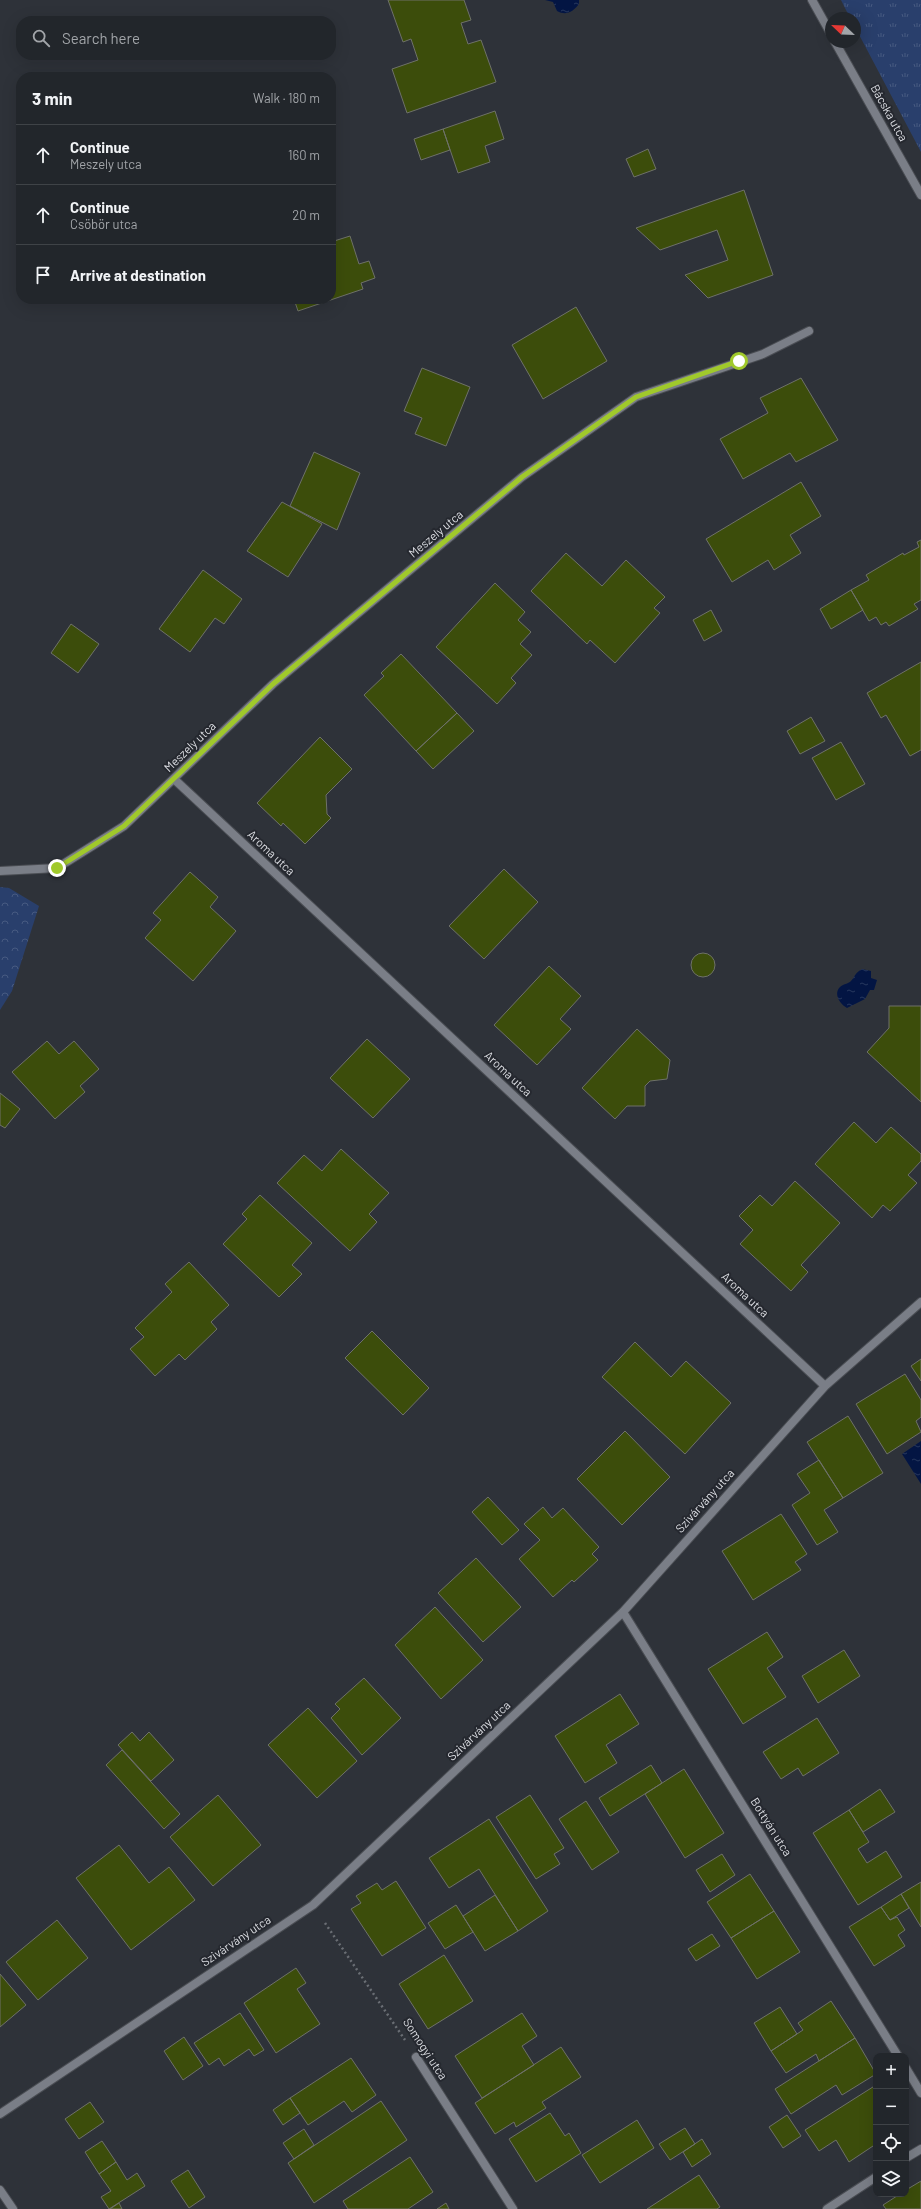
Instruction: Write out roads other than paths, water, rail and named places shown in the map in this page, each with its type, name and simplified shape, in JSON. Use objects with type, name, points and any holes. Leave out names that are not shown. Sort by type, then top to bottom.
[{"type":"street","points":[[812,0],[825,23]]},
{"type":"street","name":"Bácska utca","points":[[838,48],[921,195]]},
{"type":"street","name":"Meszely utca","points":[[0,871],[57,868],[124,826],[279,679],[522,477],[636,397],[763,354],[809,331]]},
{"type":"street","name":"Aroma utca","points":[[174,779],[825,1386]]},
{"type":"street","name":"Szivárvány utca","points":[[0,2114],[313,1905],[623,1612],[825,1386],[921,1302]]},
{"type":"street","name":"Bottyán utca","points":[[623,1612],[896,2053]]},
{"type":"street","name":"Somogyi utca","points":[[416,2057],[513,2209]]},
{"type":"street","points":[[909,2073],[921,2092]]},
{"type":"street","points":[[909,2156],[921,2148]]},
{"type":"street","points":[[827,2209],[873,2179]]},
{"type":"street","points":[[0,2190],[13,2209]]},
{"type":"water","points":[[545,0],[579,0],[579,4],[572,11],[563,13],[557,11],[553,2]]},
{"type":"water","points":[[862,969],[871,971],[871,978],[877,980],[874,990],[870,990],[865,999],[847,1008],[838,999],[838,990],[841,986],[851,981]]},
{"type":"water","points":[[921,1441],[921,1484],[902,1454]]}]
